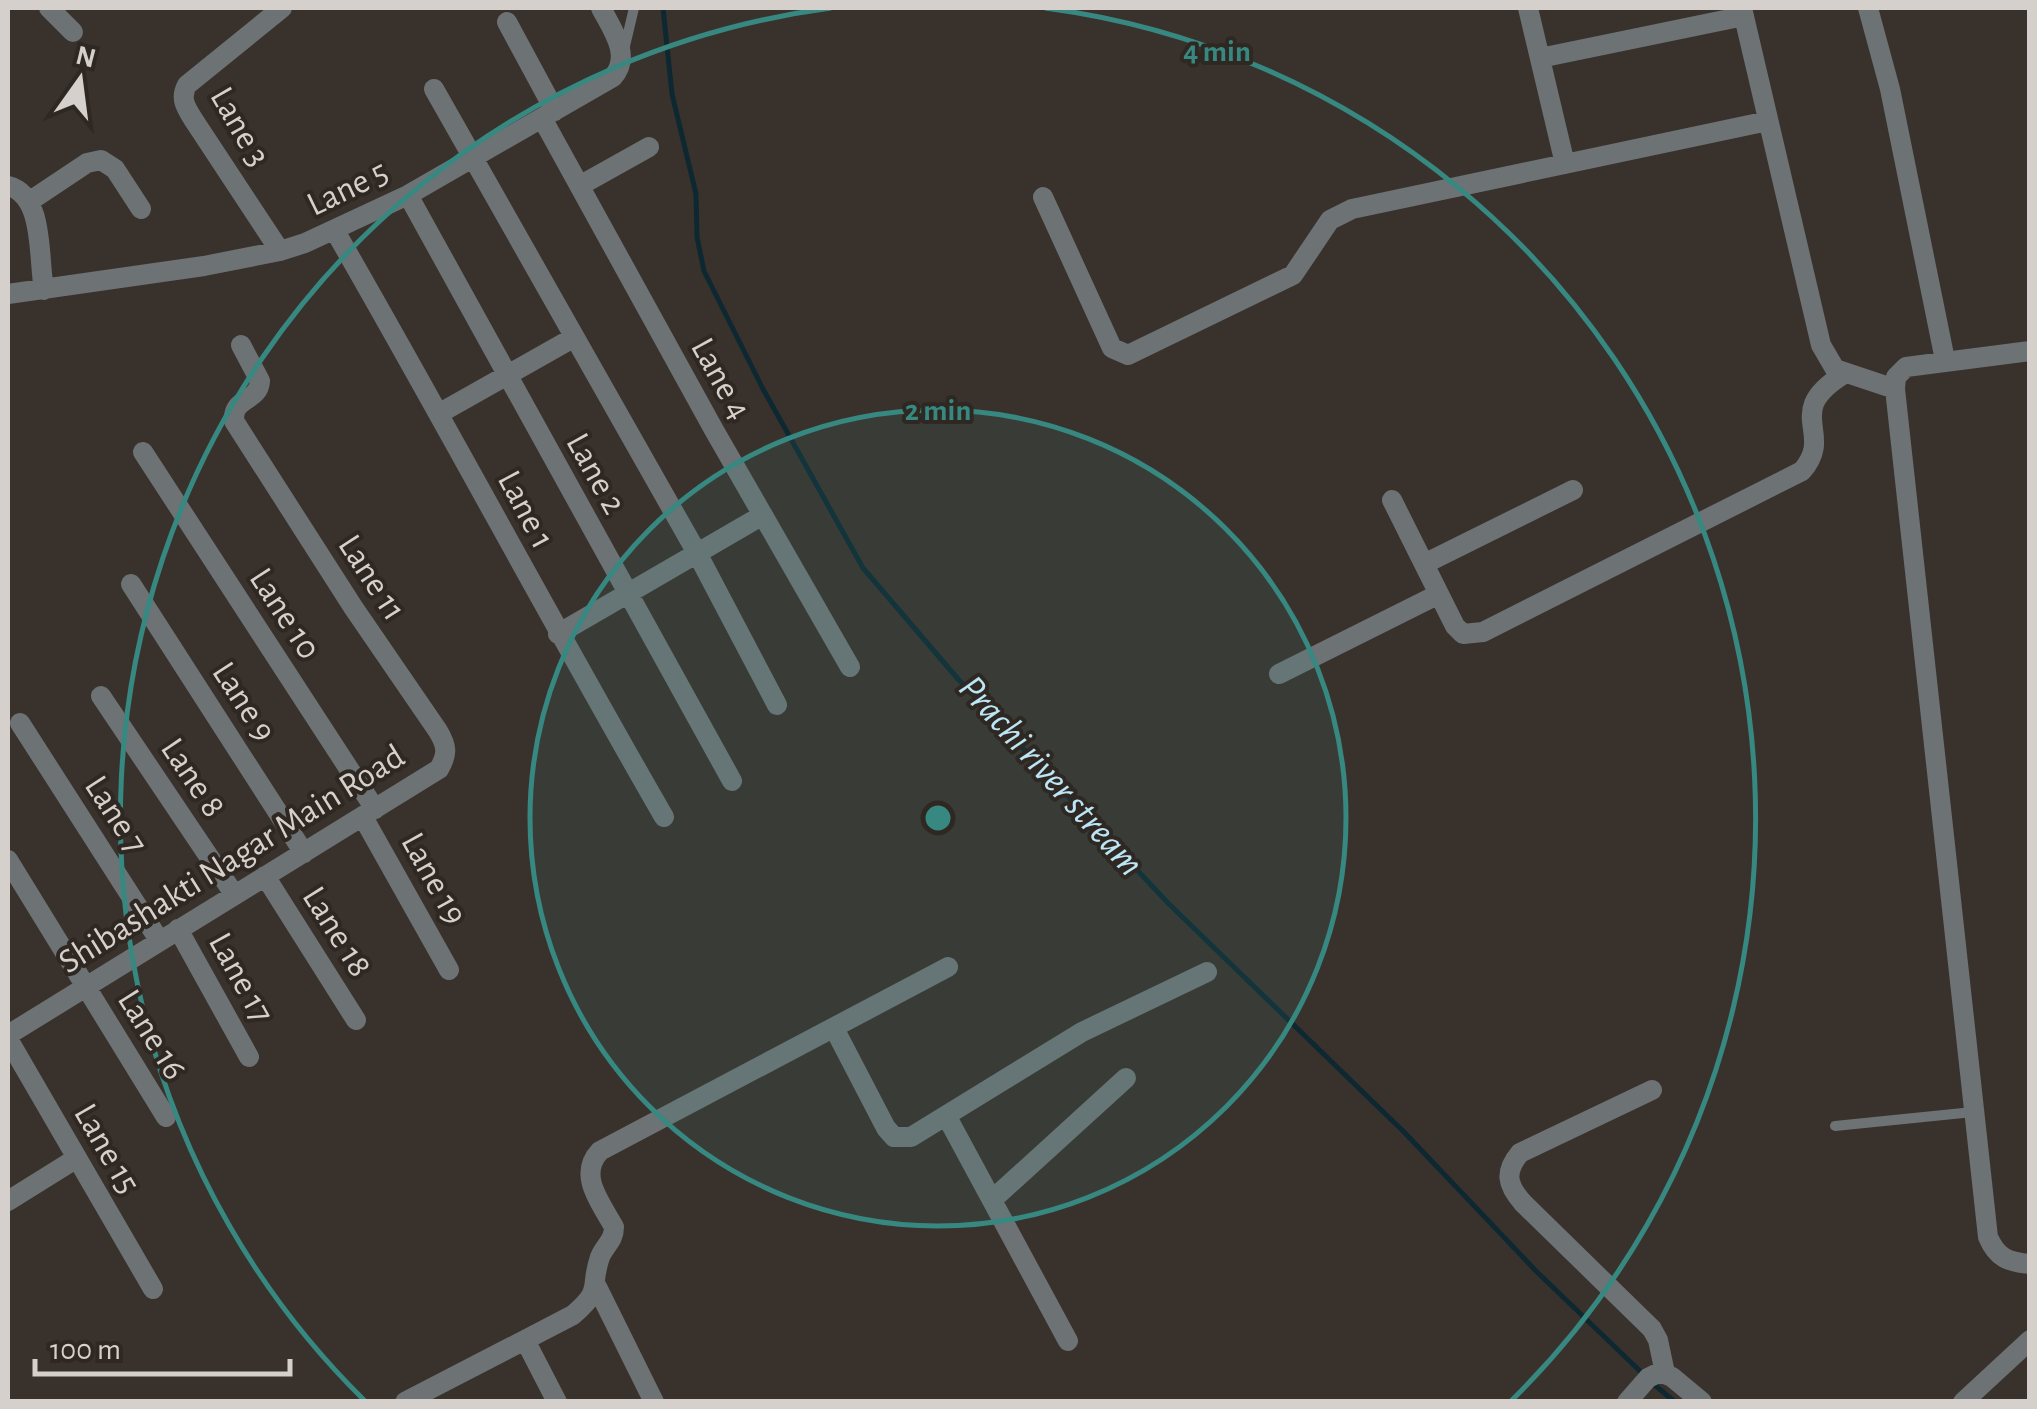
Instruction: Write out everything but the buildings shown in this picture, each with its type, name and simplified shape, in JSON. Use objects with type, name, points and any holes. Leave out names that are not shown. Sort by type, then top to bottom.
[{"type":"street","points":[[49,8],[74,32]]},
{"type":"street","name":"Lane 3","points":[[280,252],[193,118],[182,93],[186,85],[282,8]]},
{"type":"street","points":[[602,8],[623,56]]},
{"type":"street","points":[[1528,8],[1566,164]]},
{"type":"street","points":[[1868,8],[1890,89],[1944,360]]},
{"type":"street","points":[[1540,58],[1743,12],[1821,345],[1835,369],[1895,389]]},
{"type":"street","name":"Lane 4","points":[[507,22],[580,185],[631,282],[850,667]]},
{"type":"street","name":"Lane 5","points":[[8,294],[280,252],[336,231],[408,195],[613,77],[623,56]]},
{"type":"street","points":[[434,89],[696,553],[777,705]]},
{"type":"street","points":[[1043,196],[1112,348],[1128,355],[1293,275],[1323,228],[1340,214],[1768,121]]},
{"type":"street","points":[[580,185],[650,147]]},
{"type":"street","points":[[30,201],[87,163],[101,160],[114,169],[141,209]]},
{"type":"street","points":[[8,186],[20,190],[30,201],[44,290]]},
{"type":"street","name":"Lane 2","points":[[408,195],[732,781]]},
{"type":"street","name":"Lane 1","points":[[336,231],[664,818]]},
{"type":"street","points":[[440,414],[573,338]]},
{"type":"street","name":"Lane 11","points":[[241,345],[260,387],[237,404],[234,421],[353,608],[446,744],[446,758],[439,768]]},
{"type":"street","points":[[2030,351],[1906,367],[1896,377],[1895,389],[1988,1237],[2002,1258],[2030,1264]]},
{"type":"street","points":[[1392,500],[1455,626],[1463,634],[1483,632],[1802,472],[1813,454],[1815,396],[1844,374]]},
{"type":"street","name":"Lane 10","points":[[144,452],[369,813]]},
{"type":"street","points":[[1424,564],[1573,490]]},
{"type":"street","points":[[558,634],[762,515]]},
{"type":"street","name":"Lane 9","points":[[131,584],[304,853]]},
{"type":"street","points":[[1279,674],[1439,594]]},
{"type":"street","name":"Lane 8","points":[[100,696],[234,894]]},
{"type":"street","name":"Lane 7","points":[[20,723],[168,935]]},
{"type":"street","name":"Shibashakti Nagar Main Road","points":[[10,1030],[439,768]]},
{"type":"street","name":"Lane 19","points":[[369,813],[449,970]]},
{"type":"street","name":"Lane 16","points":[[8,860],[166,1117]]},
{"type":"street","name":"Lane 18","points":[[265,876],[356,1020]]},
{"type":"street","name":"Lane 17","points":[[168,935],[249,1057]]},
{"type":"street","points":[[405,1402],[574,1315],[592,1299],[601,1255],[614,1234],[588,1171],[600,1152],[948,967]]},
{"type":"street","points":[[834,1028],[894,1137],[912,1137],[1082,1032],[1207,972]]},
{"type":"street","name":"Lane 15","points":[[10,1030],[76,1158],[153,1290]]},
{"type":"street","points":[[992,1200],[1126,1078]]},
{"type":"street","points":[[1652,1090],[1520,1153],[1508,1170],[1508,1180],[1524,1203],[1652,1329],[1658,1340],[1663,1372],[1702,1402]]},
{"type":"street","points":[[947,1117],[1068,1340]]},
{"type":"street","points":[[8,1201],[76,1158]]},
{"type":"street","points":[[597,1287],[654,1402]]},
{"type":"street","points":[[525,1340],[557,1402]]},
{"type":"street","points":[[1963,1402],[2030,1340]]},
{"type":"street","points":[[1629,1399],[1648,1378],[1663,1372]]},
{"type":"lane","points":[[623,56],[634,8]]},
{"type":"lane","points":[[1835,1126],[1974,1112]]},
{"type":"waterway","name":"Prachi river stream","points":[[663,8],[672,94],[696,194],[697,237],[704,271],[763,389],[863,568],[958,679],[1168,903],[1404,1132],[1536,1271],[1643,1374]]},
{"type":"waterway","name":"Prachi river stream","points":[[1651,1382],[1675,1402]]}]
